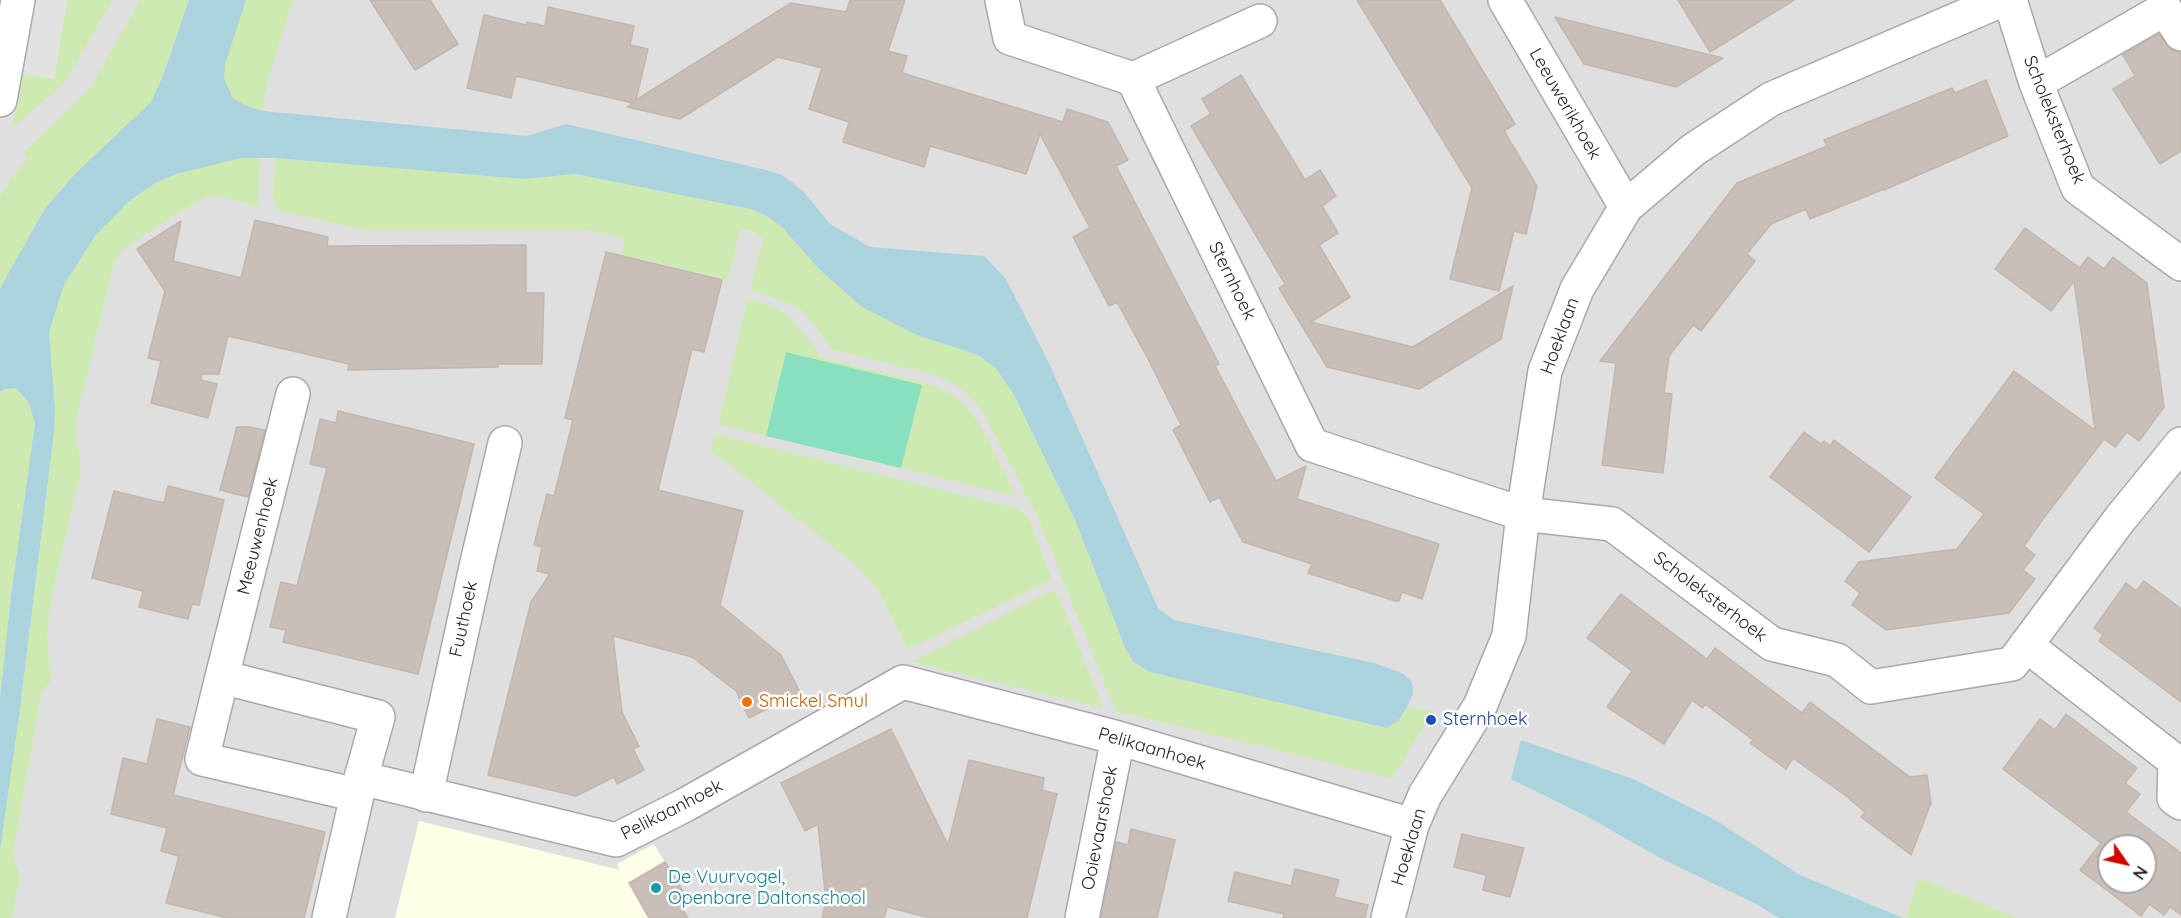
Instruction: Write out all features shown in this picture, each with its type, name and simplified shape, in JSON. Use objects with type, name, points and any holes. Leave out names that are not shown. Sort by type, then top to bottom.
[{"type":"street","points":[[0,100],[18,0]]},
{"type":"street","points":[[1002,0],[1010,38],[1133,79],[1260,21]]},
{"type":"street","name":"Leeuwerikhoek","points":[[1505,0],[1626,207]]},
{"type":"street","name":"Hoeklaan","points":[[1388,918],[1412,825],[1425,795],[1480,706],[1509,636],[1523,514],[1545,371],[1577,289],[1626,207],[1693,150],[1771,99],[2002,0]]},
{"type":"street","name":"Scholeksterhoek","points":[[2010,0],[2036,83],[2078,188],[2181,264]]},
{"type":"street","points":[[2036,83],[2173,22]]},
{"type":"street","name":"Sternhoek","points":[[1133,79],[1312,445],[1523,514]]},
{"type":"street","name":"Meeuwenhoek","points":[[222,677],[293,394]]},
{"type":"street","name":"Fuuthoek","points":[[426,795],[505,443]]},
{"type":"street","name":"Scholeksterhoek","points":[[1523,514],[1612,524],[1772,644],[1838,660],[1871,687],[2012,664],[2120,519],[2181,444]]},
{"type":"street","points":[[2026,645],[2175,761],[2174,798],[2181,803]]},
{"type":"street","points":[[222,677],[378,717],[359,787],[329,918]]},
{"type":"street","name":"Pelikaanhoek","points":[[222,677],[202,759],[359,787],[426,795],[616,840],[685,805],[903,682],[1118,738],[1412,825]]},
{"type":"street","name":"Ooievaarshoek","points":[[1082,918],[1118,738]]},
{"type":"shaded area","points":[[0,0],[2181,0],[2181,918],[0,918]]},
{"type":"shaded area","points":[[35,0],[67,0],[54,79],[23,74]]},
{"type":"shaded area","points":[[419,821],[620,870],[617,864],[654,844],[687,898],[680,903],[688,918],[395,918]]},
{"type":"green space","points":[[67,0],[112,0],[66,81],[10,130],[19,101],[23,74],[54,78]]},
{"type":"green space","points":[[140,0],[189,0],[157,91],[151,102],[77,172],[46,206],[0,288],[0,197],[28,158],[23,153],[90,89]]},
{"type":"green space","points":[[246,0],[293,0],[264,94],[263,111],[244,105],[233,98],[224,79],[225,64]]},
{"type":"green space","points":[[260,157],[258,207],[233,199],[209,196],[174,215],[122,250],[114,263],[75,424],[81,470],[51,599],[47,634],[51,681],[41,693],[13,855],[20,877],[12,918],[0,918],[0,850],[54,432],[55,411],[49,332],[64,285],[95,236],[128,202],[155,183],[213,163]]},
{"type":"green space","points":[[275,158],[524,179],[575,174],[751,209],[767,216],[782,227],[819,269],[862,307],[917,335],[978,355],[996,368],[1014,395],[1076,522],[1126,650],[1134,662],[1150,672],[1386,728],[1398,721],[1407,707],[1433,712],[1392,778],[1116,711],[1038,518],[980,406],[962,388],[936,375],[833,350],[805,313],[795,306],[750,289],[764,237],[741,228],[727,280],[621,254],[625,239],[586,230],[364,230],[278,210],[273,200]]},
{"type":"green space","points":[[748,298],[782,311],[792,319],[822,358],[935,386],[966,405],[981,427],[1014,491],[1012,495],[718,424]]},
{"type":"green space","points":[[786,352],[922,385],[901,468],[766,436]]},
{"type":"green space","points":[[16,388],[29,403],[35,424],[11,596],[0,698],[0,392]]},
{"type":"green space","points":[[715,434],[1022,510],[1028,517],[1051,577],[1049,581],[908,649],[877,588],[856,565],[711,450]]},
{"type":"green space","points":[[1051,591],[1057,593],[1103,708],[912,662]]},
{"type":"green space","points":[[1918,878],[2018,918],[1906,918]]},
{"type":"water","points":[[189,0],[246,0],[225,64],[224,79],[233,98],[244,105],[263,111],[527,136],[566,124],[782,175],[803,191],[830,224],[870,247],[984,256],[1006,279],[1048,361],[1158,608],[1174,620],[1374,663],[1402,673],[1412,682],[1413,694],[1407,707],[1398,721],[1387,728],[1150,672],[1134,662],[1126,650],[1076,522],[1014,395],[996,368],[978,355],[917,335],[862,307],[819,269],[782,227],[767,216],[751,209],[575,174],[524,179],[275,158],[241,158],[176,174],[155,183],[128,202],[95,236],[64,285],[49,332],[55,411],[54,432],[0,850],[0,698],[11,596],[35,424],[29,403],[16,388],[0,392],[0,288],[46,207],[77,172],[151,102],[163,76]]},
{"type":"water","points":[[1521,740],[1633,779],[1717,821],[1800,875],[1903,918],[1779,918],[1758,905],[1660,858],[1588,817],[1511,779]]},
{"type":"building","points":[[370,0],[430,0],[458,44],[415,70]]},
{"type":"building","points":[[850,0],[905,0],[888,51],[907,56],[902,73],[1063,122],[1067,109],[1108,122],[1128,160],[1116,166],[1219,364],[1215,366],[1276,481],[1306,466],[1297,499],[1439,544],[1422,599],[1402,592],[1399,601],[1395,601],[1308,573],[1312,564],[1243,542],[1219,497],[1210,502],[1173,430],[1181,425],[1147,357],[1117,302],[1109,306],[1073,237],[1090,228],[1040,134],[1026,174],[930,146],[924,167],[843,142],[849,122],[809,109],[822,68],[778,57],[680,119],[627,107],[633,103],[516,76],[511,98],[467,88],[484,15],[526,25],[527,22],[545,26],[548,7],[634,26],[630,45],[648,49],[636,100],[791,3],[846,12]]},
{"type":"building","points":[[1357,0],[1440,0],[1515,124],[1504,131],[1537,186],[1526,234],[1514,231],[1499,291],[1450,279],[1472,188]]},
{"type":"building","points":[[1678,0],[1794,0],[1710,52]]},
{"type":"building","points":[[1555,17],[1723,58],[1676,87],[1584,64]]},
{"type":"building","points":[[2159,34],[2172,50],[2181,53],[2181,151],[2160,164],[2113,89],[2135,76],[2123,55]]},
{"type":"building","points":[[1241,75],[1305,180],[1320,170],[1336,196],[1322,206],[1338,233],[1319,245],[1350,297],[1311,322],[1413,347],[1513,286],[1501,339],[1419,389],[1327,367],[1279,288],[1285,284],[1191,126],[1211,114],[1202,99]]},
{"type":"building","points":[[1986,80],[2008,136],[1884,190],[1810,219],[1806,209],[1771,224],[1747,254],[1755,261],[1701,331],[1693,325],[1669,356],[1664,393],[1672,394],[1663,473],[1602,465],[1616,363],[1600,361],[1737,183],[1827,146],[1824,140],[1952,88],[1955,93]]},
{"type":"building","points":[[255,220],[328,237],[327,246],[526,245],[526,293],[544,293],[542,364],[348,370],[349,364],[228,336],[219,374],[202,374],[201,380],[217,384],[208,418],[151,403],[161,361],[148,358],[165,291],[137,249],[181,221],[173,261],[241,278]]},
{"type":"building","points":[[2025,228],[2080,268],[2088,257],[2104,269],[2113,257],[2147,283],[2164,407],[2139,441],[2127,432],[2115,447],[2104,439],[2043,519],[2024,546],[2035,555],[2023,570],[2035,579],[2009,613],[1886,630],[1852,605],[1860,593],[1845,581],[1859,562],[1957,549],[1984,514],[1935,478],[2014,371],[2095,430],[2074,281],[2051,311],[1995,269]]},
{"type":"building","points":[[606,252],[722,280],[704,352],[692,349],[658,490],[743,511],[720,605],[781,655],[800,692],[749,718],[736,691],[692,657],[613,636],[622,712],[639,746],[633,749],[644,770],[617,784],[614,777],[576,796],[488,775],[531,602],[550,574],[537,571],[542,547],[534,545],[547,494],[554,496],[573,420],[565,418]]},
{"type":"building","points":[[338,411],[474,444],[418,674],[283,642],[286,630],[270,627],[281,582],[297,586],[327,468],[310,464],[320,419],[336,423]]},
{"type":"building","points":[[237,427],[265,430],[248,497],[220,490]]},
{"type":"building","points":[[1804,432],[1821,444],[1824,441],[1830,446],[1834,440],[1911,497],[1869,552],[1770,477]]},
{"type":"building","points":[[168,486],[224,500],[199,605],[192,604],[188,619],[139,607],[143,591],[92,578],[114,491],[164,503]]},
{"type":"building","points":[[2144,581],[2181,609],[2181,702],[2099,641],[2103,635],[2094,628],[2126,583],[2136,591]]},
{"type":"building","points":[[1621,594],[1707,659],[1715,648],[1802,713],[1810,702],[1910,777],[1927,775],[1931,803],[1911,855],[1861,817],[1865,812],[1846,796],[1793,758],[1786,769],[1750,743],[1753,740],[1705,704],[1703,708],[1692,700],[1664,744],[1607,707],[1632,671],[1587,638]]},
{"type":"building","points":[[2066,714],[2137,768],[2125,783],[2140,794],[2126,812],[2156,834],[2097,834],[2097,840],[2003,769],[2040,719],[2055,730]]},
{"type":"building","points":[[157,719],[190,727],[173,795],[325,832],[304,918],[228,918],[166,903],[179,856],[161,851],[167,828],[111,814],[123,758],[147,764]]},
{"type":"building","points":[[891,729],[948,845],[969,760],[1044,778],[1042,790],[1057,794],[1027,918],[930,918],[887,907],[884,918],[822,918],[826,901],[818,824],[805,831],[781,783]]},
{"type":"building","points":[[1131,829],[1175,840],[1157,918],[1101,918],[1116,842],[1128,845]]},
{"type":"building","points":[[1462,834],[1524,848],[1510,897],[1483,890],[1486,875],[1454,867]]},
{"type":"building","points":[[2157,835],[2181,853],[2181,915],[2170,907],[2164,915],[2149,904],[2141,916],[2112,894],[2157,894]]},
{"type":"building","points":[[2097,848],[2097,883],[2080,870]]},
{"type":"building","name":"De Vuurvogel, Openbare Daltonschool","points":[[665,862],[687,898],[679,903],[688,918],[649,918],[629,883]]},
{"type":"building","points":[[1295,869],[1339,880],[1334,897],[1368,905],[1365,918],[1283,918],[1284,914],[1228,901],[1235,872],[1291,886]]},
{"type":"place","name":"Smickel Smul","points":[[747,702]]},
{"type":"place","name":"Sternhoek","points":[[1431,720]]},
{"type":"place","name":"De Vuurvogel, Openbare Daltonschool","points":[[656,888]]}]
